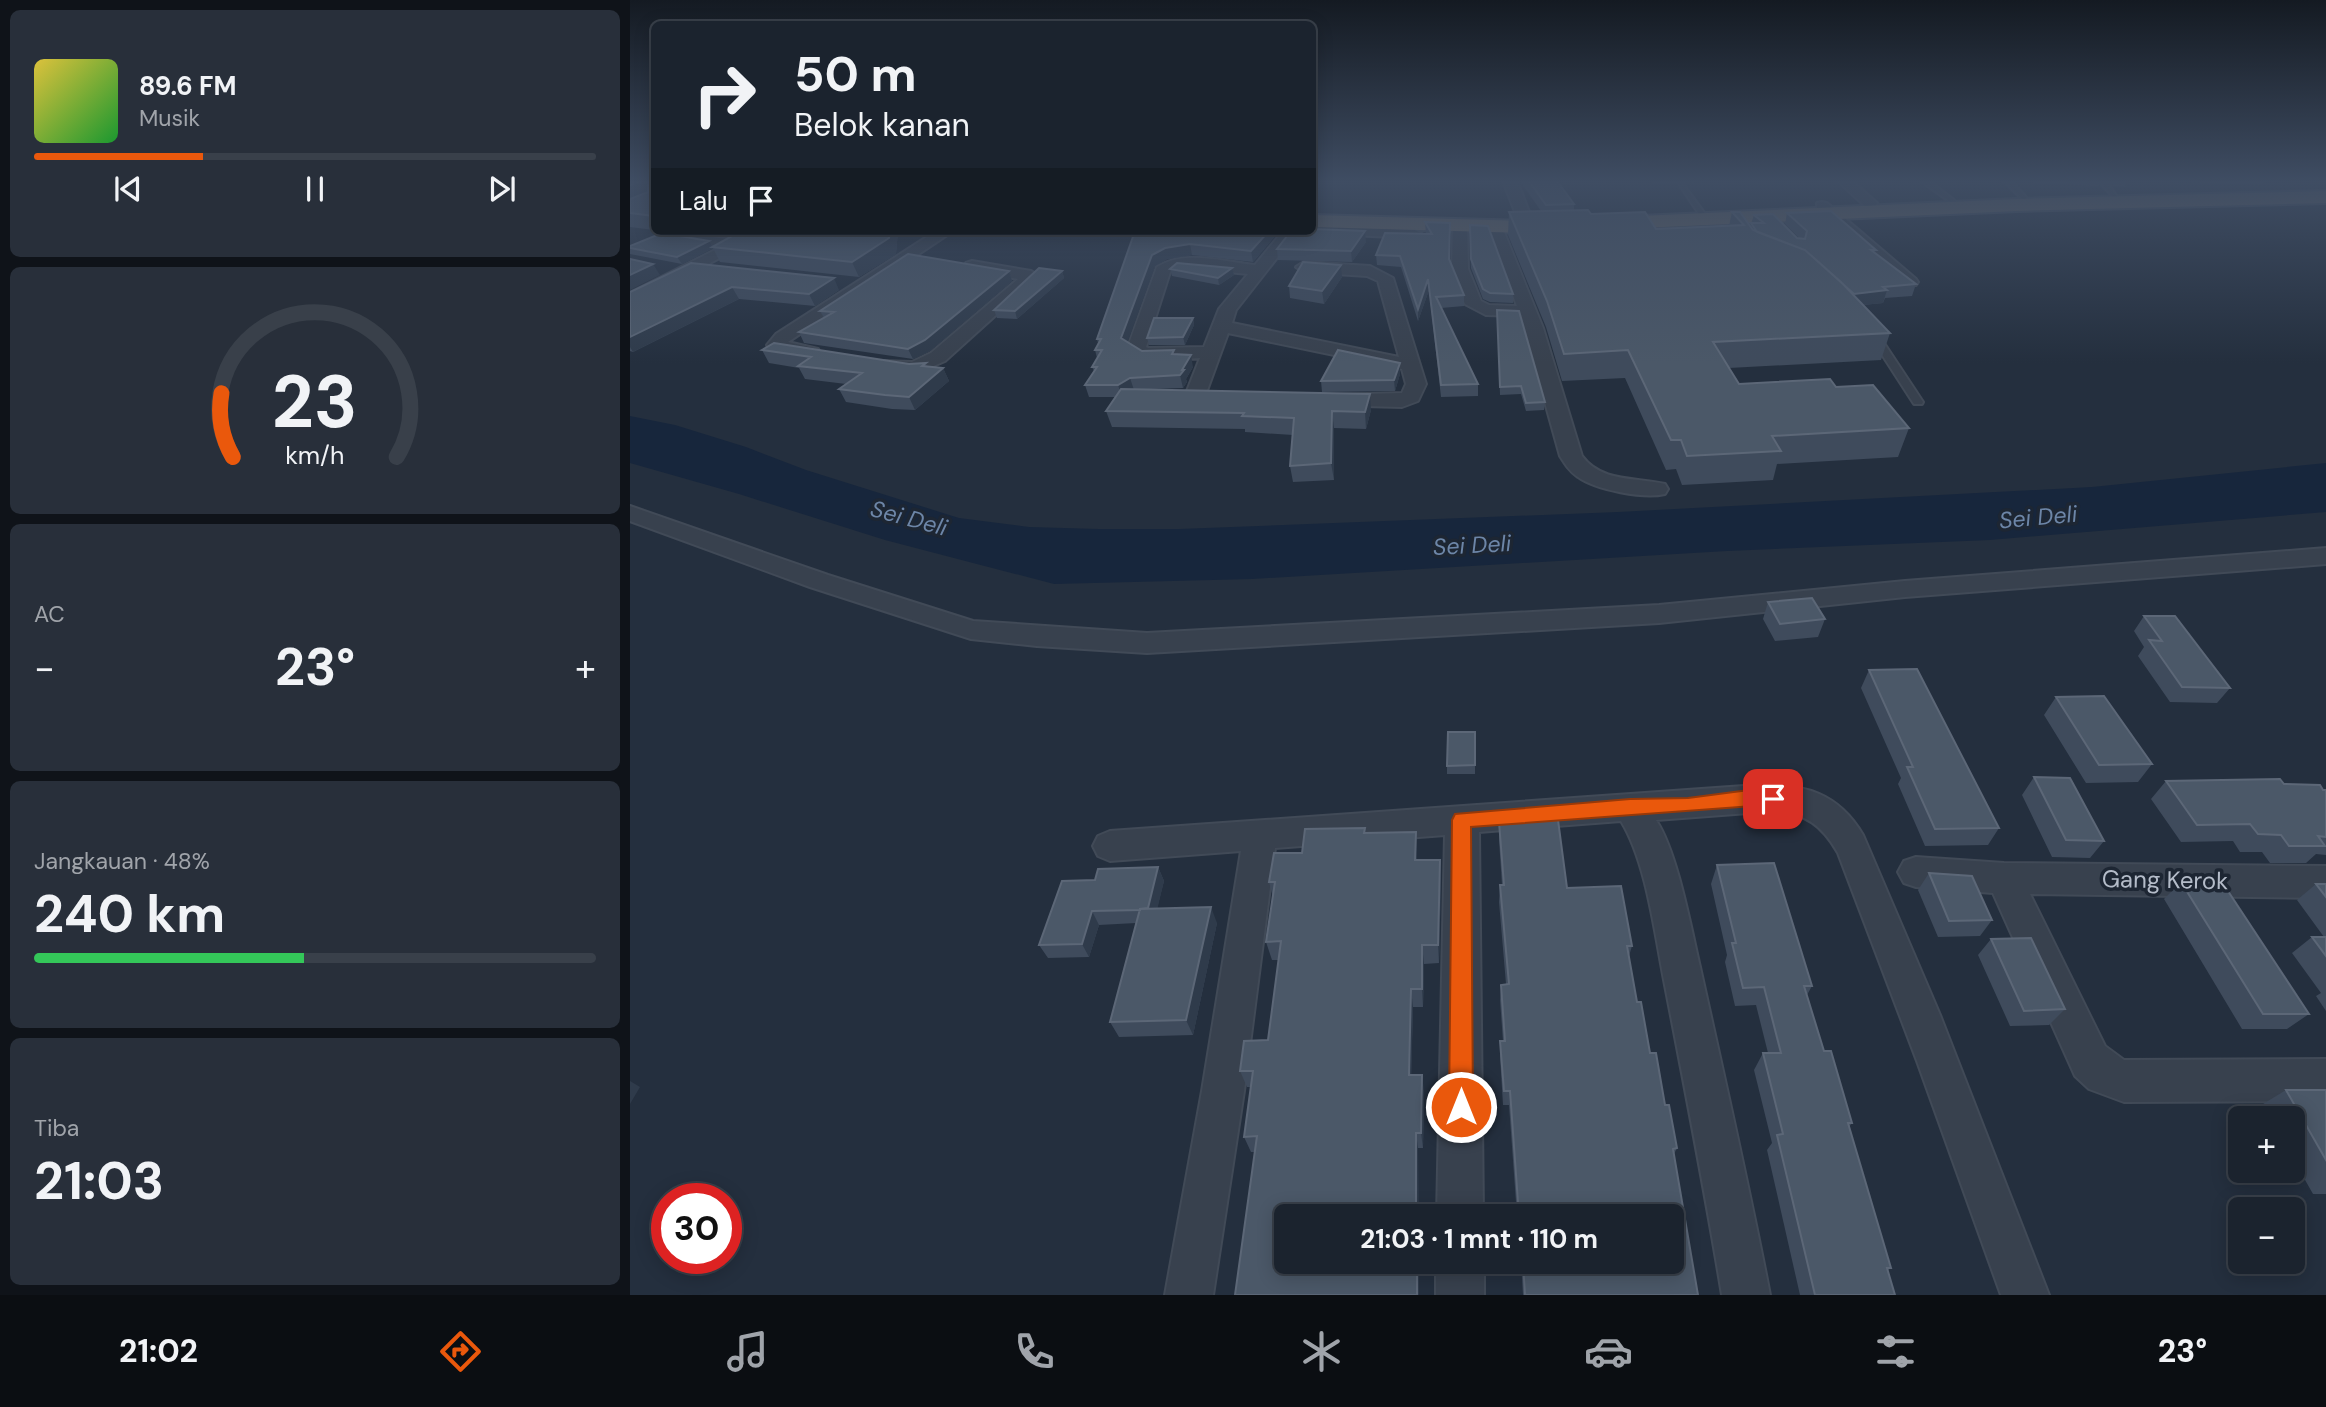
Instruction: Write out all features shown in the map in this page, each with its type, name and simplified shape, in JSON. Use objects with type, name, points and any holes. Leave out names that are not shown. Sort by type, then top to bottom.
[{"type":"street","points":[[715,241],[737,245]]},
{"type":"street","points":[[630,300],[744,241]]},
{"type":"street","points":[[911,263],[935,241]]},
{"type":"street","points":[[1195,396],[1228,309],[1282,241]]},
{"type":"street","points":[[1460,241],[1460,270],[1474,304],[1486,310],[1528,311]]},
{"type":"street","points":[[1518,241],[1528,311],[1571,456],[1577,467],[1586,474],[1607,482],[1657,489]]},
{"type":"street","points":[[1864,241],[1910,282]]},
{"type":"street","points":[[824,355],[776,345],[782,338],[891,267],[934,260]]},
{"type":"street","points":[[1212,352],[1144,354],[1136,349],[1163,270],[1174,263],[1183,262],[1257,270]]},
{"type":"street","points":[[657,267],[721,270]]},
{"type":"street","points":[[1304,267],[1370,271],[1385,278],[1416,384],[1409,399],[1389,402],[1313,400]]},
{"type":"street","points":[[864,361],[909,368],[922,366],[938,357],[1031,276],[963,268]]},
{"type":"street","points":[[838,282],[864,285]]},
{"type":"street","points":[[1222,326],[1410,365]]},
{"type":"street","points":[[1171,397],[1221,397]]},
{"type":"street","points":[[630,513],[807,576],[971,630],[1037,637],[1147,643],[1659,614],[1905,589],[2326,556]]},
{"type":"street","points":[[1110,846],[1630,807],[1688,805],[1749,798],[1797,800],[1826,811],[1842,830],[1919,1008],[2025,1295]]},
{"type":"street","points":[[1630,807],[1649,837],[1672,927],[1725,1178],[1746,1295]]},
{"type":"street","points":[[1460,1204],[1462,820]]},
{"type":"street","points":[[1189,1295],[1223,1091],[1260,836]]},
{"type":"street","name":"Gang Kerok","points":[[1916,872],[2004,878],[2326,882]]},
{"type":"street","points":[[2004,878],[2090,1061],[2104,1074],[2124,1081],[2326,1080]]},
{"type":"street","points":[[1460,1274],[1460,1295]]},
{"type":"lane","points":[[1870,331],[1879,340],[1917,402]]},
{"type":"water","name":"Sei Deli","points":[[630,416],[675,425],[746,447],[806,470],[959,518],[1029,527],[1179,529],[1618,512],[2092,487],[2326,463],[2326,512],[1990,540],[1727,551],[1252,579],[1054,584],[885,540],[630,463]]},
{"type":"building","points":[[641,241],[708,241],[677,257],[630,246]]},
{"type":"building","points":[[722,241],[884,241],[852,262],[712,247]]},
{"type":"building","points":[[1131,241],[1260,241],[1251,251],[1190,244],[1165,248],[1152,255],[1121,338],[1142,351],[1174,350],[1172,354],[1191,355],[1180,375],[1130,378],[1118,385],[1085,385],[1097,367],[1092,367],[1102,350],[1095,350],[1101,339],[1097,339]]},
{"type":"building","points":[[1283,241],[1358,241],[1351,251],[1277,249]]},
{"type":"building","points":[[1382,241],[1449,241],[1449,259],[1464,295],[1436,297],[1478,384],[1441,385],[1428,279],[1418,309],[1400,256],[1376,255]]},
{"type":"building","points":[[1470,241],[1494,241],[1513,294],[1490,293],[1483,289],[1471,259]]},
{"type":"building","points":[[1522,241],[1783,241],[1805,250],[1841,282],[1890,333],[1713,342],[1739,384],[1830,379],[1836,387],[1873,385],[1909,428],[1772,436],[1781,451],[1687,456],[1681,440],[1671,440],[1628,350],[1564,354],[1547,301]]},
{"type":"building","points":[[1782,241],[1866,241],[1876,250],[1871,250],[1916,284],[1883,287],[1887,290],[1854,294],[1805,250]]},
{"type":"building","points":[[908,254],[1009,271],[925,340],[908,349],[799,332],[834,312],[820,311]]},
{"type":"building","points":[[630,259],[653,264],[630,275]]},
{"type":"building","points":[[1303,262],[1341,265],[1322,291],[1289,286]]},
{"type":"building","points":[[691,263],[834,278],[809,294],[732,287],[630,337],[630,292]]},
{"type":"building","points":[[1177,263],[1232,268],[1218,278],[1170,269]]},
{"type":"building","points":[[1039,268],[1062,271],[1015,311],[994,310]]},
{"type":"building","points":[[1497,310],[1519,311],[1545,402],[1526,403],[1521,386],[1500,387]]},
{"type":"building","points":[[1154,318],[1193,318],[1183,337],[1147,338]]},
{"type":"building","points":[[774,343],[909,364],[926,363],[922,366],[943,368],[909,397],[839,389],[862,373],[798,366],[811,357],[762,350]]},
{"type":"building","points":[[1338,350],[1400,363],[1394,380],[1321,381]]},
{"type":"building","points":[[1121,389],[1370,394],[1365,412],[1332,411],[1331,463],[1290,466],[1294,418],[1242,416],[1244,413],[1106,411]]},
{"type":"building","points":[[1812,598],[1825,619],[1780,624],[1768,602]]},
{"type":"building","points":[[2144,616],[2175,616],[2230,688],[2182,687],[2149,640],[2162,641]]},
{"type":"building","points":[[1917,669],[1999,828],[1935,829],[1907,767],[1913,767],[1869,670]]},
{"type":"building","points":[[2104,696],[2152,764],[2099,765],[2056,697]]},
{"type":"building","points":[[1448,732],[1475,732],[1475,765],[1447,766]]},
{"type":"building","points":[[2034,777],[2070,778],[2104,841],[2066,840]]},
{"type":"building","points":[[2280,779],[2284,784],[2320,785],[2326,790],[2326,837],[2318,836],[2325,846],[2289,846],[2281,835],[2258,834],[2250,824],[2197,825],[2166,781]]},
{"type":"building","points":[[1558,820],[1567,888],[1621,886],[1632,946],[1627,946],[1637,1002],[1641,1002],[1650,1053],[1656,1053],[1665,1105],[1669,1105],[1677,1148],[1673,1149],[1682,1204],[1518,1204],[1510,1091],[1504,1091],[1500,1041],[1505,1041],[1501,985],[1509,984],[1500,885],[1504,885],[1499,822]]},
{"type":"building","points":[[1365,828],[1364,833],[1416,832],[1415,860],[1440,860],[1438,945],[1422,945],[1422,989],[1411,989],[1409,1075],[1422,1075],[1421,1133],[1416,1133],[1416,1204],[1274,1204],[1274,1274],[1417,1274],[1417,1295],[1235,1295],[1257,1136],[1244,1137],[1253,1071],[1240,1071],[1244,1041],[1268,1040],[1281,941],[1266,942],[1275,882],[1269,882],[1274,853],[1302,853],[1305,829]]},
{"type":"building","points":[[1774,863],[1812,986],[1804,986],[1824,1051],[1831,1051],[1852,1123],[1848,1123],[1891,1268],[1887,1268],[1895,1295],[1815,1295],[1777,1135],[1783,1134],[1763,1053],[1781,1053],[1764,987],[1743,988],[1732,943],[1736,943],[1717,865]]},
{"type":"building","points":[[1158,867],[1148,908],[1092,911],[1082,944],[1039,945],[1062,881],[1095,880],[1098,869]]},
{"type":"building","points":[[1929,873],[1972,876],[1992,920],[1949,921]]},
{"type":"building","points":[[2181,882],[2222,882],[2309,1014],[2263,1014]]},
{"type":"building","points":[[2316,884],[2326,884],[2326,897]]},
{"type":"building","points":[[1211,907],[1186,1020],[1110,1022],[1140,909]]},
{"type":"building","points":[[2312,937],[2326,937],[2326,956]]},
{"type":"building","points":[[2031,938],[2065,1009],[2024,1011],[1991,939]]},
{"type":"building","points":[[2286,1090],[2326,1090],[2326,1160],[2305,1123],[2305,1106],[2295,1106]]},
{"type":"building","points":[[1684,1213],[1698,1295],[1525,1295],[1524,1274],[1684,1274]]},
{"type":"route","points":[[1461,1107],[1462,820],[1688,805],[1749,798],[1773,799]]}]
